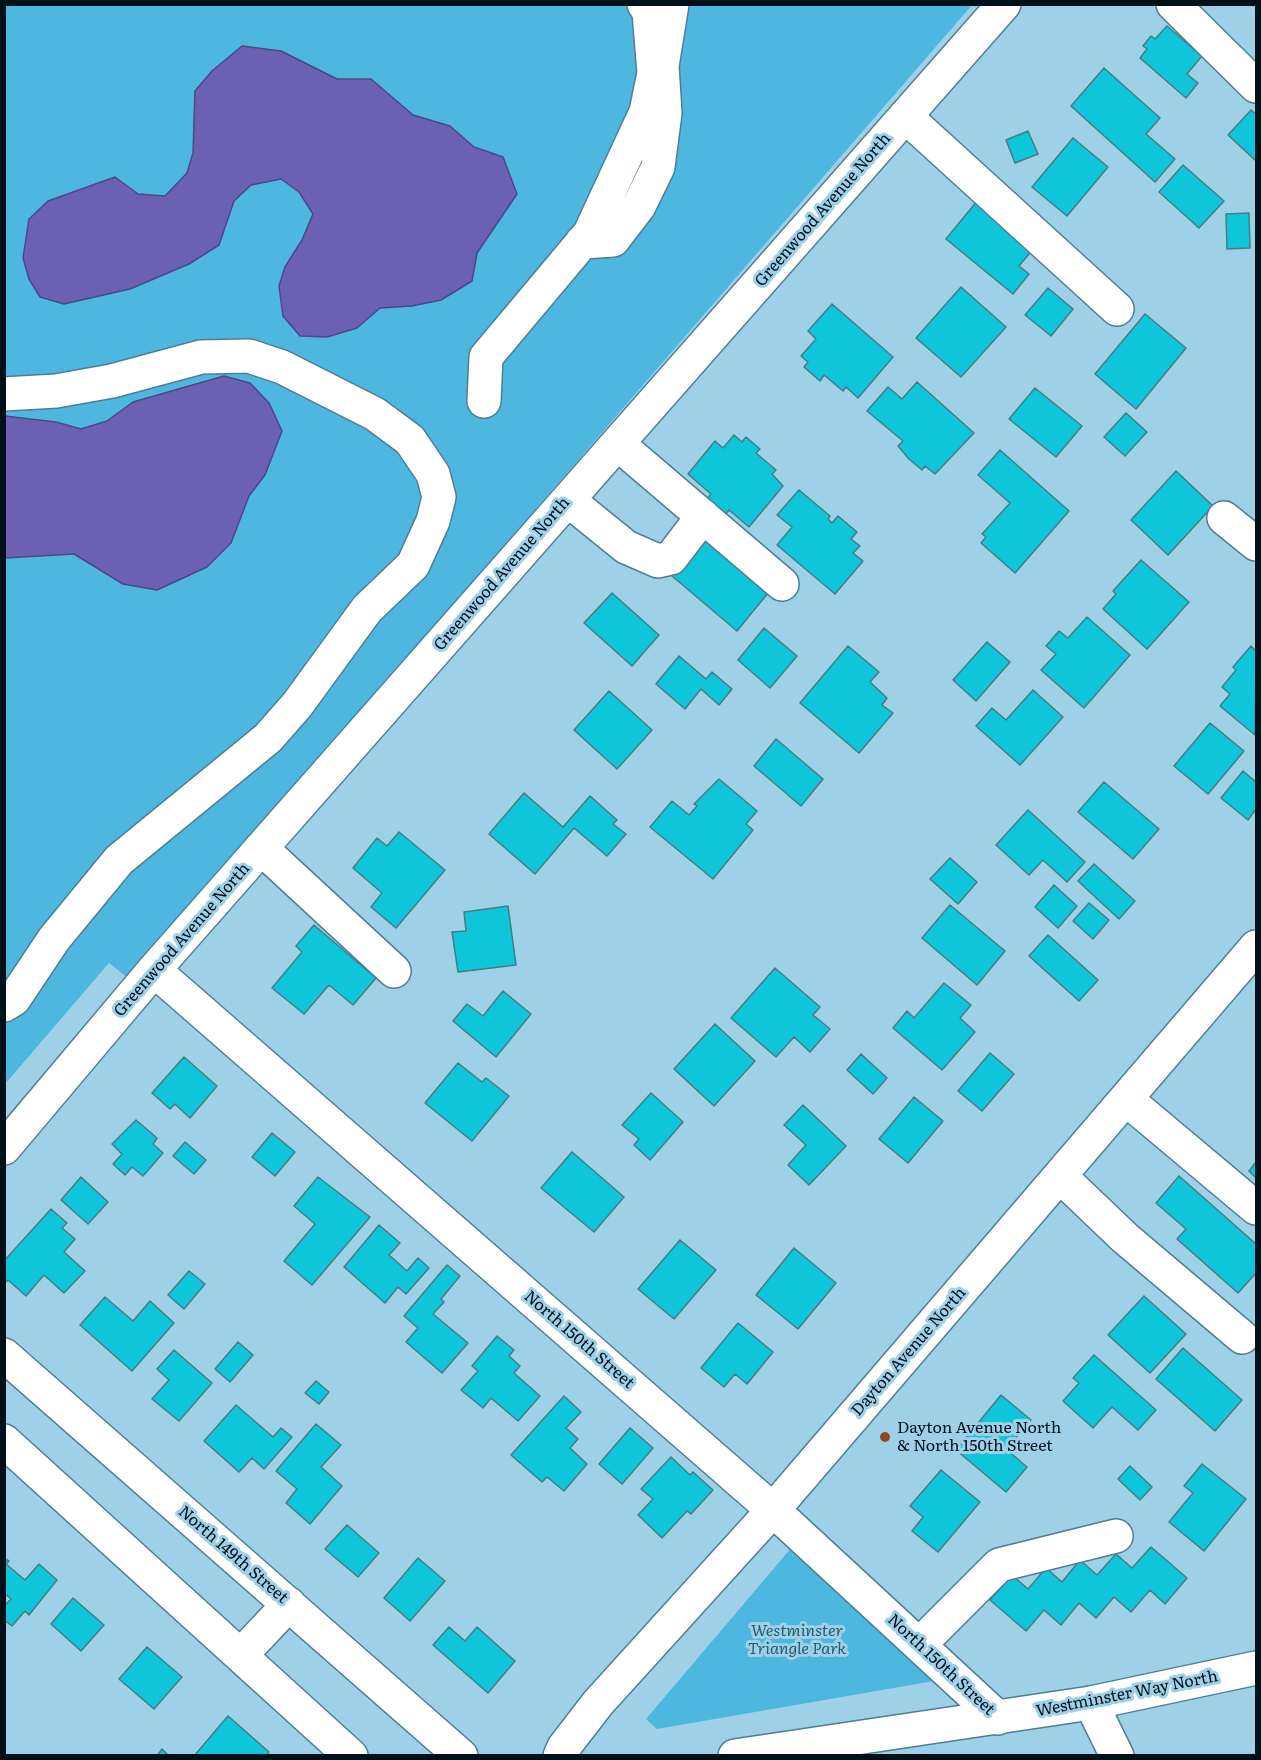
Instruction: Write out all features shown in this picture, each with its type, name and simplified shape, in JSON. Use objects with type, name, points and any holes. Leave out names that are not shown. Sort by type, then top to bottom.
[{"type":"street","points":[[484,401],[486,357],[590,233],[646,112],[654,74],[649,12],[644,4]]},
{"type":"street","points":[[582,242],[613,240],[639,206],[658,167],[665,112],[662,66],[672,4]]},
{"type":"street","name":"Greenwood Avenue North","points":[[4,1148],[154,970],[1004,4]]},
{"type":"street","points":[[1173,4],[1257,86]]},
{"type":"street","points":[[905,116],[1116,309]]},
{"type":"street","points":[[4,394],[56,391],[112,381],[201,357],[249,356],[282,367],[375,414],[410,440],[433,474],[439,497],[433,521],[413,565],[367,609],[297,705],[268,738],[118,860],[54,939],[14,999],[4,1005]]},
{"type":"street","points":[[618,444],[782,584]]},
{"type":"street","points":[[568,500],[626,547],[658,561],[671,558],[703,516]]},
{"type":"street","points":[[1224,518],[1257,544]]},
{"type":"street","points":[[261,848],[394,971]]},
{"type":"street","name":"Dayton Avenue North","points":[[560,1755],[598,1703],[773,1510],[1257,947]]},
{"type":"street","name":"North 150th Street","points":[[154,970],[773,1510],[998,1718]]},
{"type":"street","points":[[1126,1099],[1257,1208]]},
{"type":"street","points":[[1060,1176],[1125,1238],[1242,1337]]},
{"type":"street","name":"North 149th Street","points":[[4,1355],[461,1755]]},
{"type":"street","points":[[4,1441],[351,1755]]},
{"type":"street","points":[[919,1645],[999,1565],[1116,1536]]},
{"type":"street","points":[[241,1655],[289,1604]]},
{"type":"street","name":"Westminster Way North","points":[[735,1755],[1091,1703],[1257,1668]]},
{"type":"street","points":[[1091,1703],[1117,1755]]},
{"type":"street","name":"Westminster Way North","points":[[863,1755],[998,1718]]},
{"type":"green space","points":[[5,5],[972,5],[129,979],[109,963],[5,1084]]},
{"type":"green space","name":"Westminster Triangle Park","points":[[792,1547],[934,1681],[657,1729],[646,1719]]},
{"type":"shaded area","points":[[242,46],[281,51],[337,79],[371,79],[413,115],[450,126],[474,147],[503,157],[517,194],[477,253],[472,281],[441,300],[412,306],[380,308],[357,328],[327,337],[300,336],[283,316],[279,286],[285,267],[302,240],[313,214],[299,192],[281,179],[251,185],[234,201],[219,245],[189,264],[130,289],[64,304],[40,297],[29,279],[23,258],[29,219],[48,201],[115,177],[138,194],[165,196],[187,173],[193,153],[195,91],[212,71]]},
{"type":"shaded area","points":[[224,376],[250,383],[269,403],[282,431],[265,475],[249,496],[231,543],[207,567],[157,590],[123,584],[74,554],[5,558],[5,416],[56,422],[81,429],[107,421],[133,402]]},
{"type":"building","points":[[1167,26],[1202,56],[1187,74],[1198,83],[1186,98],[1140,58],[1147,49],[1143,46],[1151,36],[1155,39]]},
{"type":"building","points":[[1104,68],[1160,118],[1146,134],[1175,159],[1155,182],[1071,106]]},
{"type":"building","points":[[1251,110],[1256,114],[1256,161],[1228,135]]},
{"type":"building","points":[[1028,131],[1038,154],[1015,163],[1006,140]]},
{"type":"building","points":[[1073,138],[1108,167],[1067,216],[1032,187]]},
{"type":"building","points":[[1183,165],[1224,201],[1199,228],[1159,192]]},
{"type":"building","points":[[982,195],[1039,242],[1019,266],[1029,274],[1013,294],[946,239]]},
{"type":"building","points":[[1249,213],[1250,248],[1227,249],[1226,214]]},
{"type":"building","points":[[961,287],[1006,327],[961,377],[916,338]]},
{"type":"building","points":[[1048,288],[1073,309],[1051,336],[1025,315]]},
{"type":"building","points":[[832,304],[893,357],[858,398],[846,387],[843,391],[824,375],[820,381],[804,367],[808,362],[801,356],[816,339],[808,331]]},
{"type":"building","points":[[1145,314],[1186,348],[1136,409],[1095,374]]},
{"type":"building","points":[[917,382],[974,433],[935,474],[925,466],[922,470],[909,459],[898,446],[903,441],[867,411],[888,387],[902,399]]},
{"type":"building","points":[[1035,388],[1082,426],[1056,457],[1009,419]]},
{"type":"building","points":[[1126,413],[1147,432],[1125,456],[1104,437]]},
{"type":"building","points":[[734,435],[742,442],[746,437],[760,449],[756,453],[776,470],[772,474],[783,486],[749,527],[729,510],[723,517],[705,502],[711,494],[688,474],[715,441],[723,448]]},
{"type":"building","points":[[1000,450],[1069,511],[1015,573],[981,543],[986,537],[982,534],[1010,503],[978,475]]},
{"type":"building","points":[[1176,471],[1213,506],[1168,555],[1131,520]]},
{"type":"building","points":[[799,490],[830,516],[828,519],[832,523],[838,516],[857,532],[851,539],[860,546],[853,553],[863,561],[835,594],[777,545],[792,527],[777,515]]},
{"type":"building","points":[[703,539],[768,593],[737,631],[672,576]]},
{"type":"building","points":[[1141,560],[1189,602],[1147,649],[1103,609],[1116,594],[1113,591]]},
{"type":"building","points":[[612,593],[659,635],[632,666],[584,623]]},
{"type":"building","points":[[1087,617],[1130,655],[1084,708],[1041,670],[1056,654],[1046,646],[1059,631],[1068,638]]},
{"type":"building","points":[[764,628],[797,656],[770,688],[738,660]]},
{"type":"building","points":[[987,642],[1010,662],[976,701],[953,680]]},
{"type":"building","points":[[848,646],[879,672],[870,682],[887,698],[882,705],[893,713],[859,753],[800,703]]},
{"type":"building","points":[[1251,646],[1256,651],[1255,735],[1220,706],[1230,694],[1222,687],[1236,670],[1233,667]]},
{"type":"building","points":[[679,656],[706,679],[712,672],[732,689],[719,705],[701,689],[685,709],[656,684]]},
{"type":"building","points":[[1033,690],[1063,717],[1020,765],[976,726],[992,708],[1006,720]]},
{"type":"building","points":[[609,691],[652,730],[617,769],[574,730]]},
{"type":"building","points":[[1210,723],[1244,751],[1208,794],[1174,766]]},
{"type":"building","points":[[776,739],[823,779],[801,806],[754,766]]},
{"type":"building","points":[[1243,771],[1256,782],[1256,809],[1248,820],[1221,798]]},
{"type":"building","points":[[719,779],[757,811],[746,824],[753,830],[713,879],[650,827],[672,801],[689,815],[697,806],[694,804]]},
{"type":"building","points":[[1104,782],[1159,829],[1133,859],[1078,812]]},
{"type":"building","points":[[524,793],[563,827],[590,796],[617,820],[613,824],[626,834],[607,856],[574,828],[535,874],[489,834]]},
{"type":"building","points":[[1028,810],[1085,862],[1067,882],[1043,860],[1029,875],[996,845]]},
{"type":"building","points":[[399,832],[445,870],[396,928],[371,907],[382,893],[353,868],[377,838],[387,846]]},
{"type":"building","points":[[950,858],[977,882],[958,904],[930,879]]},
{"type":"building","points":[[1094,864],[1135,901],[1119,919],[1078,881]]},
{"type":"building","points":[[1054,885],[1077,906],[1058,928],[1035,907]]},
{"type":"building","points":[[1089,903],[1109,920],[1093,939],[1073,921]]},
{"type":"building","points":[[950,905],[1005,951],[977,985],[922,938]]},
{"type":"building","points":[[508,906],[516,965],[458,972],[452,932],[466,931],[464,912]]},
{"type":"building","points":[[314,925],[376,978],[353,1005],[329,985],[304,1014],[272,988],[302,952],[296,946]]},
{"type":"building","points":[[1048,935],[1098,980],[1079,1001],[1029,956]]},
{"type":"building","points":[[775,968],[820,1007],[813,1015],[830,1029],[810,1052],[794,1037],[776,1057],[731,1018]]},
{"type":"building","points":[[944,983],[971,1005],[960,1018],[975,1032],[942,1070],[893,1028],[907,1011],[914,1018]]},
{"type":"building","points":[[503,991],[531,1014],[496,1057],[453,1021],[467,1004],[483,1016]]},
{"type":"building","points":[[715,1024],[755,1061],[714,1106],[674,1069]]},
{"type":"building","points":[[990,1053],[1014,1074],[982,1111],[958,1091]]},
{"type":"building","points":[[861,1054],[887,1078],[873,1094],[847,1070]]},
{"type":"building","points":[[184,1057],[217,1086],[190,1118],[175,1104],[170,1109],[152,1093]]},
{"type":"building","points":[[458,1063],[482,1082],[486,1078],[509,1096],[472,1141],[425,1103]]},
{"type":"building","points":[[651,1093],[683,1122],[650,1160],[634,1145],[639,1139],[622,1125]]},
{"type":"building","points":[[914,1097],[943,1121],[908,1163],[879,1139]]},
{"type":"building","points":[[803,1105],[846,1146],[809,1185],[788,1165],[806,1145],[784,1125]]},
{"type":"building","points":[[136,1120],[157,1138],[153,1144],[163,1153],[143,1176],[132,1167],[125,1175],[113,1164],[122,1154],[112,1144]]},
{"type":"building","points":[[272,1133],[295,1152],[275,1176],[252,1157]]},
{"type":"building","points":[[185,1142],[206,1160],[194,1174],[173,1156]]},
{"type":"building","points":[[572,1152],[624,1197],[594,1232],[541,1188]]},
{"type":"building","points":[[1256,1162],[1256,1178],[1249,1171]]},
{"type":"building","points":[[1179,1176],[1256,1244],[1256,1273],[1238,1293],[1177,1239],[1186,1229],[1156,1203]]},
{"type":"building","points":[[81,1177],[108,1202],[88,1224],[61,1200]]},
{"type":"building","points":[[318,1177],[370,1217],[312,1285],[284,1261],[315,1224],[294,1206]]},
{"type":"building","points":[[51,1209],[67,1223],[62,1228],[75,1239],[64,1252],[85,1271],[64,1293],[44,1275],[26,1296],[8,1280],[4,1284],[4,1261]]},
{"type":"building","points":[[379,1225],[400,1243],[389,1255],[407,1271],[418,1258],[429,1268],[406,1294],[398,1287],[385,1303],[344,1267]]},
{"type":"building","points":[[680,1240],[716,1270],[674,1319],[638,1289]]},
{"type":"building","points":[[794,1248],[836,1283],[798,1329],[756,1295]]},
{"type":"building","points":[[447,1265],[460,1276],[441,1299],[444,1302],[433,1314],[468,1343],[442,1373],[406,1342],[418,1328],[404,1316]]},
{"type":"building","points":[[189,1271],[205,1284],[184,1309],[168,1295]]},
{"type":"building","points":[[1144,1296],[1186,1334],[1150,1373],[1108,1335]]},
{"type":"building","points":[[105,1297],[133,1321],[150,1301],[174,1323],[132,1371],[80,1325]]},
{"type":"building","points":[[738,1323],[773,1352],[747,1384],[735,1374],[724,1387],[701,1368]]},
{"type":"building","points":[[497,1336],[514,1350],[509,1356],[520,1366],[514,1373],[540,1396],[518,1421],[491,1398],[483,1408],[461,1390],[478,1371],[472,1366]]},
{"type":"building","points":[[238,1342],[253,1355],[230,1382],[215,1369]]},
{"type":"building","points":[[1183,1348],[1242,1400],[1215,1431],[1156,1379]]},
{"type":"building","points":[[174,1350],[212,1383],[179,1421],[152,1399],[169,1380],[157,1369]]},
{"type":"building","points":[[1094,1355],[1156,1410],[1138,1430],[1112,1407],[1093,1428],[1063,1401],[1079,1383],[1073,1378]]},
{"type":"building","points":[[316,1381],[329,1392],[319,1404],[305,1393]]},
{"type":"building","points":[[1001,1395],[1031,1420],[1006,1449],[1027,1467],[1006,1492],[956,1450]]},
{"type":"building","points":[[564,1396],[581,1412],[566,1428],[578,1439],[570,1448],[587,1464],[564,1491],[547,1477],[542,1482],[511,1455]]},
{"type":"building","points":[[236,1405],[273,1437],[281,1428],[292,1437],[264,1469],[252,1458],[239,1472],[204,1441]]},
{"type":"building","points":[[316,1424],[341,1445],[321,1467],[342,1486],[310,1524],[286,1503],[297,1489],[276,1471]]},
{"type":"building","points":[[630,1428],[653,1448],[622,1484],[599,1464]]},
{"type":"building","points":[[671,1457],[690,1475],[693,1472],[713,1490],[691,1514],[687,1511],[662,1538],[638,1515],[653,1499],[641,1489]]},
{"type":"building","points":[[1202,1464],[1246,1499],[1204,1551],[1169,1522],[1193,1493],[1184,1486]]},
{"type":"building","points":[[1130,1466],[1152,1487],[1140,1500],[1118,1479]]},
{"type":"building","points":[[941,1470],[980,1502],[938,1552],[912,1531],[923,1517],[910,1506]]},
{"type":"building","points":[[347,1525],[379,1553],[358,1577],[325,1549]]},
{"type":"building","points":[[1151,1547],[1187,1578],[1165,1604],[1150,1590],[1131,1612],[1114,1597],[1096,1618],[1079,1603],[1061,1625],[1044,1610],[1026,1631],[990,1600],[1012,1575],[1028,1589],[1046,1568],[1062,1582],[1080,1560],[1097,1575],[1116,1554],[1132,1568]]},
{"type":"building","points":[[4,1558],[9,1561],[6,1564],[25,1580],[39,1564],[57,1580],[29,1615],[25,1611],[12,1626],[4,1620],[4,1606],[11,1599],[4,1593]]},
{"type":"building","points":[[418,1558],[445,1581],[410,1621],[384,1598]]},
{"type":"building","points":[[73,1598],[104,1625],[81,1651],[51,1624]]},
{"type":"building","points":[[449,1627],[465,1641],[477,1627],[515,1661],[488,1693],[433,1645]]},
{"type":"building","points":[[147,1647],[182,1677],[154,1709],[119,1679]]},
{"type":"building","points":[[228,1716],[269,1752],[266,1756],[194,1756]]},
{"type":"building","points":[[162,1749],[169,1756],[157,1756]]},
{"type":"place","name":"Dayton Avenue North & North 150th Street","points":[[885,1437]]}]
